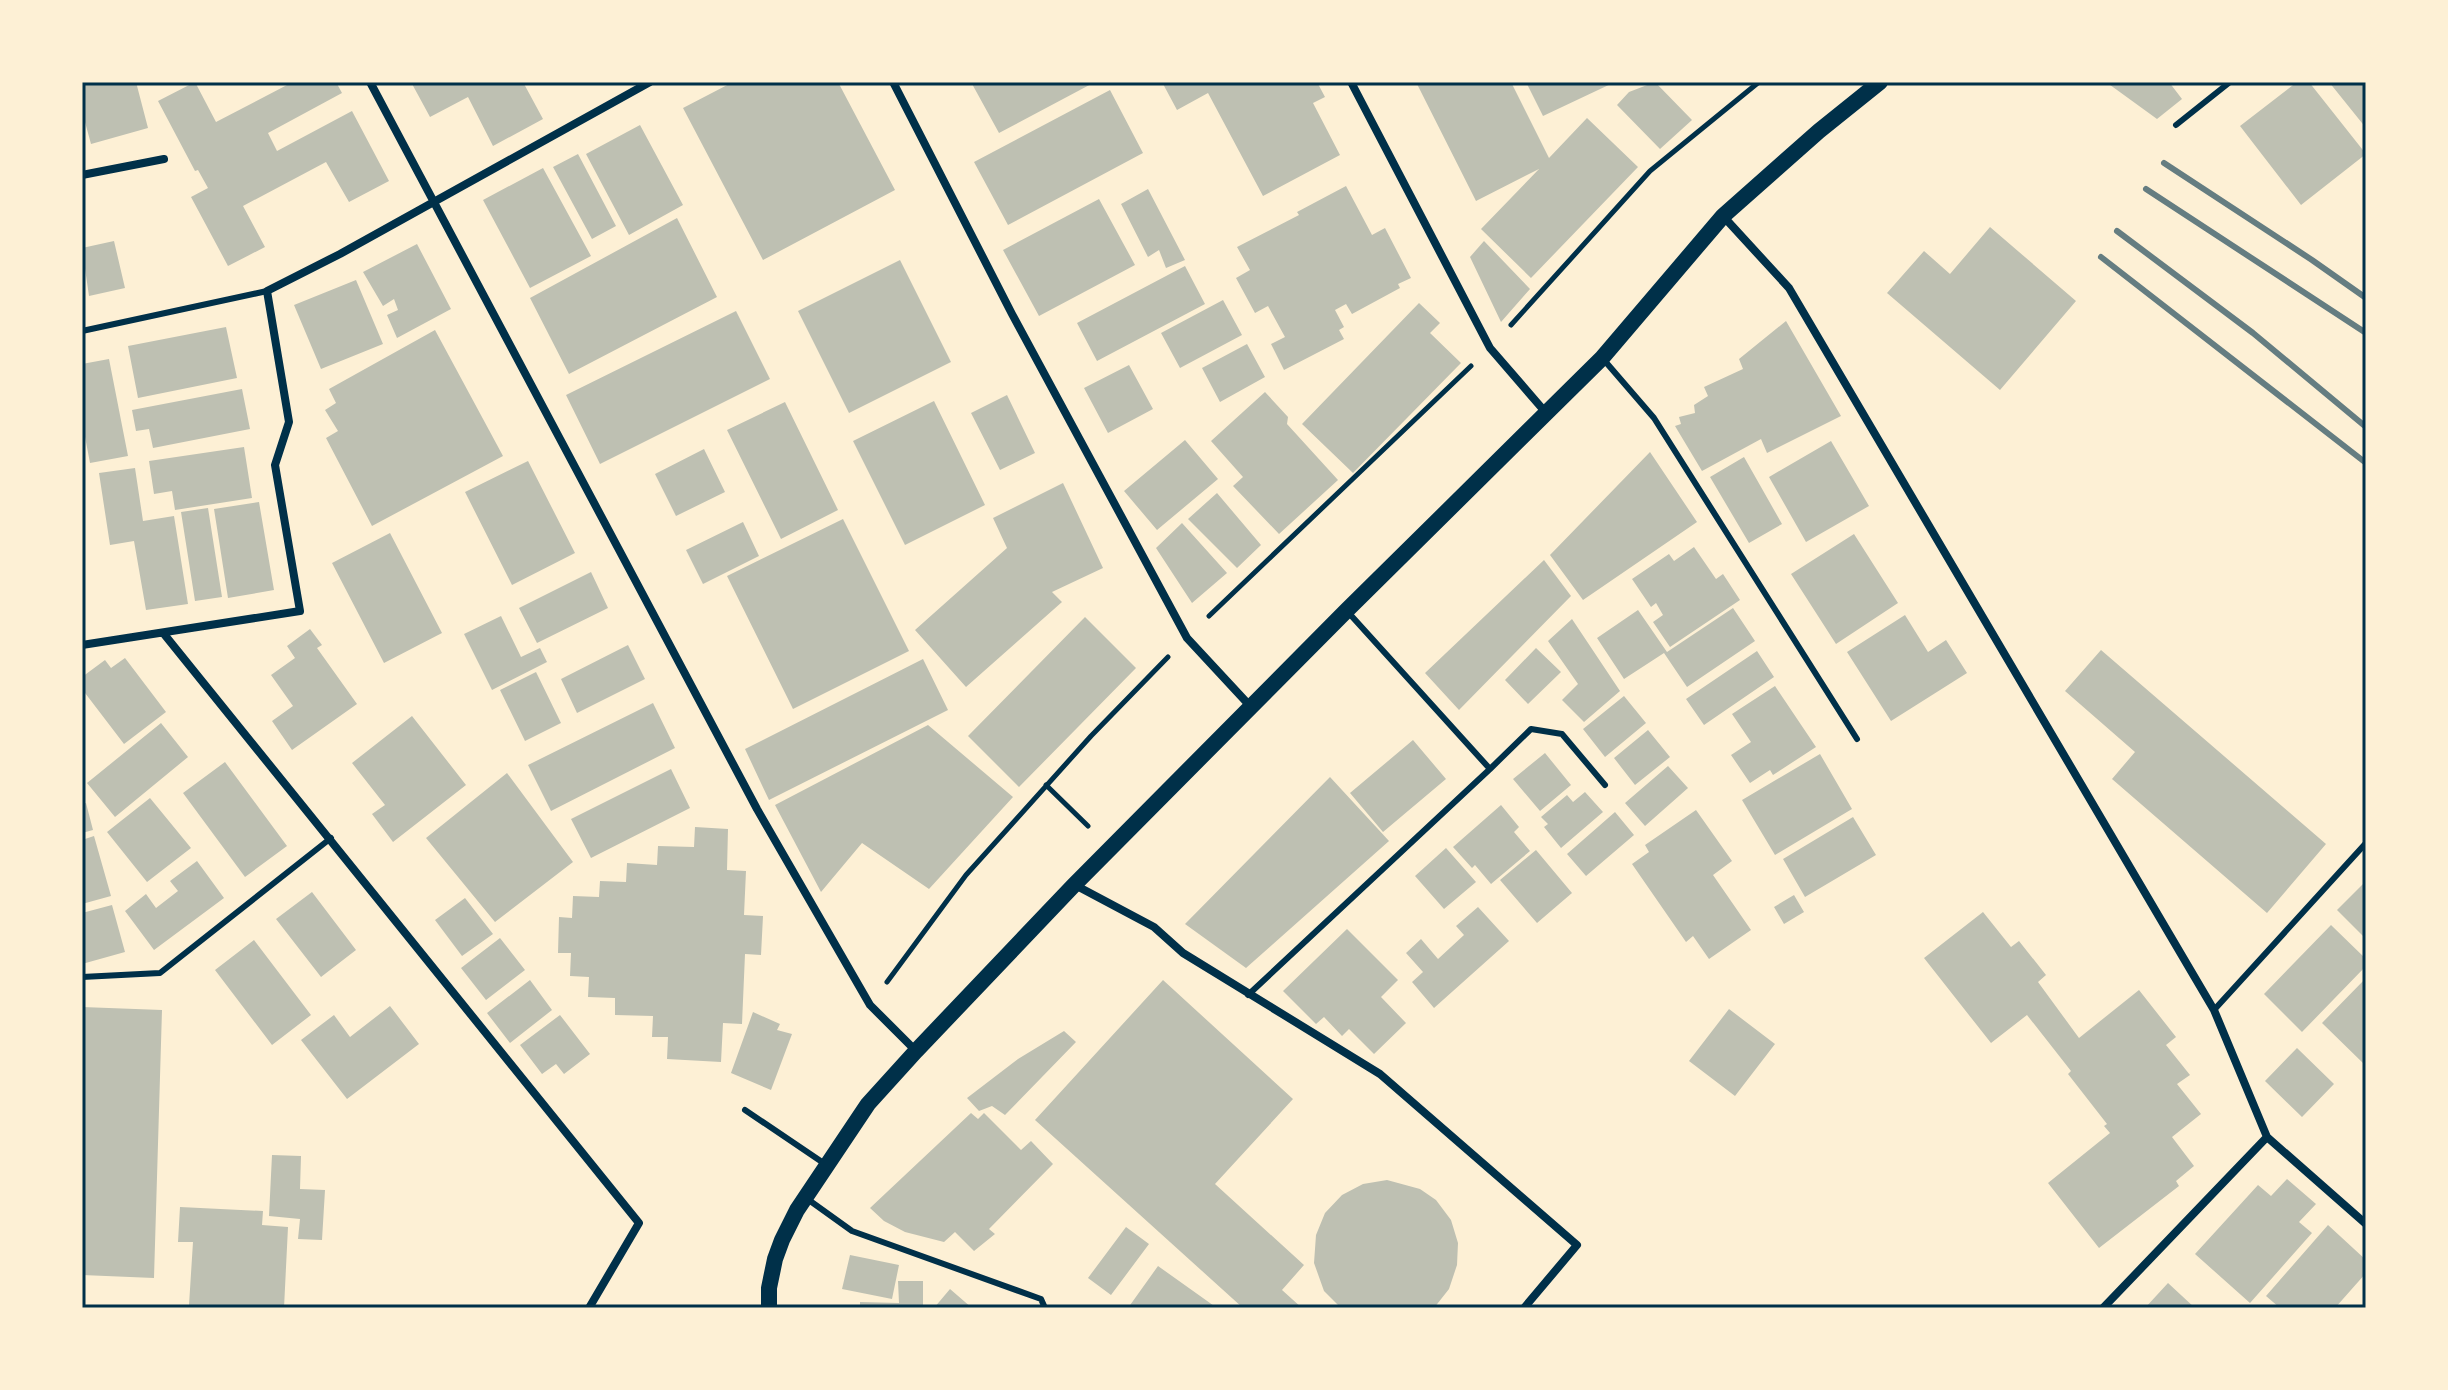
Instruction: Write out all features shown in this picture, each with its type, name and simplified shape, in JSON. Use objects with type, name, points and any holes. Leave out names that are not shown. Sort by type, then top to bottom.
[{"type":"main road","points":[[769,1308],[769,1288],[775,1259],[806,1198],[868,1104],[916,1051],[1074,885],[1602,358],[1723,216],[1880,82]]},
{"type":"street","points":[[370,82],[750,796],[870,1005],[916,1051]]},
{"type":"street","points":[[82,645],[300,611],[275,465],[289,422],[267,291],[340,254],[650,82]]},
{"type":"street","points":[[893,82],[1019,328],[1187,638],[1251,707]]},
{"type":"street","points":[[1351,82],[1490,348],[1547,414]]},
{"type":"street","points":[[82,175],[164,159]]},
{"type":"street","points":[[1723,216],[1789,288],[2214,1010],[2267,1137],[2366,1224]]},
{"type":"street","points":[[164,634],[639,1223],[589,1308]]},
{"type":"street","points":[[1074,885],[1154,927],[1183,953],[1380,1074],[1577,1245],[1524,1308]]},
{"type":"street","points":[[2103,1308],[2267,1137]]},
{"type":"lane","points":[[2176,125],[2230,82]]},
{"type":"lane","points":[[82,331],[267,291]]},
{"type":"lane","points":[[1602,358],[1654,418],[1857,739]]},
{"type":"lane","points":[[1346,611],[1490,769]]},
{"type":"lane","points":[[1248,995],[1531,729],[1562,734],[1605,785]]},
{"type":"lane","points":[[82,977],[160,973],[331,838]]},
{"type":"lane","points":[[2214,1010],[2366,843]]},
{"type":"lane","points":[[745,1110],[826,1165]]},
{"type":"lane","points":[[806,1198],[852,1231],[1041,1299],[1045,1308]]},
{"type":"path","points":[[870,1005],[966,875],[1046,785],[1187,638],[1490,348],[1650,171],[1759,82]]},
{"type":"path","points":[[1046,785],[1094,832]]},
{"type":"building","points":[[82,82],[136,82],[148,128],[91,144],[82,111]]},
{"type":"building","points":[[195,82],[216,122],[287,85],[286,82],[336,82],[342,93],[268,133],[277,151],[352,111],[389,181],[349,202],[326,162],[243,206],[265,247],[228,266],[191,197],[208,188],[198,170],[195,171],[158,101]]},
{"type":"building","points":[[411,82],[523,82],[543,119],[493,146],[468,97],[430,117]]},
{"type":"building","points":[[733,82],[838,82],[895,190],[763,260],[683,108]]},
{"type":"building","points":[[971,82],[1095,82],[999,133]]},
{"type":"building","points":[[1162,82],[1317,82],[1325,97],[1313,103],[1340,155],[1263,196],[1208,93],[1177,110]]},
{"type":"building","points":[[1416,82],[1511,82],[1549,158],[1587,118],[1638,167],[1531,278],[1481,229],[1539,169],[1476,201]]},
{"type":"building","points":[[1526,82],[1615,82],[1543,116]]},
{"type":"building","points":[[1655,82],[1692,120],[1660,149],[1617,105],[1629,92]]},
{"type":"building","points":[[2106,82],[2169,82],[2182,99],[2157,119]]},
{"type":"building","points":[[2297,82],[2309,82],[2366,154],[2301,205],[2240,126]]},
{"type":"building","points":[[2329,82],[2366,82],[2366,128]]},
{"type":"building","points":[[1110,90],[1143,153],[1008,225],[974,162]]},
{"type":"building","points":[[640,125],[683,205],[629,235],[586,154]]},
{"type":"building","points":[[578,154],[616,226],[592,239],[553,167]]},
{"type":"building","points":[[543,168],[591,256],[530,288],[483,200]]},
{"type":"building","points":[[1346,186],[1372,235],[1385,228],[1411,278],[1398,284],[1400,288],[1352,314],[1346,304],[1335,310],[1344,327],[1339,330],[1344,339],[1284,370],[1271,344],[1285,337],[1268,306],[1255,313],[1236,278],[1250,270],[1237,247]]},
{"type":"building","points":[[1148,189],[1185,260],[1166,268],[1159,250],[1148,257],[1121,204]]},
{"type":"building","points":[[1099,199],[1135,265],[1039,316],[1003,250]]},
{"type":"building","points":[[677,218],[717,297],[569,374],[530,298]]},
{"type":"building","points":[[1990,227],[2076,301],[2000,390],[1887,293],[1924,251],[1950,274]]},
{"type":"building","points":[[114,241],[125,288],[89,296],[82,248]]},
{"type":"building","points":[[1484,241],[1530,289],[1501,322],[1470,257]]},
{"type":"building","points":[[417,244],[451,309],[397,338],[387,315],[398,310],[394,299],[383,306],[363,272]]},
{"type":"building","points":[[900,260],[951,362],[849,413],[798,311]]},
{"type":"building","points":[[1185,266],[1205,304],[1097,361],[1077,323]]},
{"type":"building","points":[[356,280],[383,344],[321,369],[294,305]]},
{"type":"building","points":[[1223,300],[1242,335],[1180,368],[1161,333]]},
{"type":"building","points":[[1419,303],[1440,323],[1430,333],[1461,363],[1353,473],[1302,424]]},
{"type":"building","points":[[736,311],[770,379],[600,464],[566,395]]},
{"type":"building","points":[[1786,321],[1841,416],[1767,453],[1761,439],[1702,471],[1675,426],[1681,424],[1679,417],[1695,413],[1694,405],[1708,396],[1704,387],[1743,369],[1739,359]]},
{"type":"building","points":[[226,327],[237,378],[138,398],[128,346]]},
{"type":"building","points":[[435,330],[503,456],[372,526],[326,438],[338,431],[325,410],[336,403],[329,389]]},
{"type":"building","points":[[1247,344],[1265,377],[1220,402],[1202,368]]},
{"type":"building","points":[[109,359],[128,456],[90,463],[82,421],[82,364]]},
{"type":"building","points":[[1129,365],[1153,409],[1108,433],[1084,388]]},
{"type":"building","points":[[242,389],[250,429],[153,448],[149,429],[136,431],[132,410]]},
{"type":"building","points":[[1265,392],[1288,417],[1287,424],[1338,480],[1279,534],[1233,486],[1243,477],[1211,441]]},
{"type":"building","points":[[1007,395],[1035,453],[1000,470],[971,413]]},
{"type":"building","points":[[934,401],[985,505],[905,545],[853,441]]},
{"type":"building","points":[[785,402],[838,510],[781,539],[727,430]]},
{"type":"building","points":[[1185,440],[1218,479],[1157,530],[1124,491]]},
{"type":"building","points":[[1831,441],[1869,506],[1806,542],[1769,477]]},
{"type":"building","points":[[244,447],[252,498],[175,510],[172,491],[154,494],[149,461]]},
{"type":"building","points":[[704,449],[725,492],[676,516],[655,474]]},
{"type":"building","points":[[1650,452],[1697,522],[1583,600],[1550,555]]},
{"type":"building","points":[[1744,457],[1782,524],[1749,543],[1710,477]]},
{"type":"building","points":[[528,461],[575,553],[512,585],[465,492]]},
{"type":"building","points":[[135,468],[143,521],[174,516],[188,604],[146,610],[134,541],[110,545],[99,473]]},
{"type":"building","points":[[1063,483],[1103,568],[1052,592],[1062,602],[966,687],[915,630],[1007,548],[993,518]]},
{"type":"building","points":[[1217,493],[1261,545],[1237,568],[1188,519]]},
{"type":"building","points":[[259,502],[274,590],[228,598],[214,509]]},
{"type":"building","points":[[208,508],[222,597],[195,601],[181,512]]},
{"type":"building","points":[[843,519],[909,651],[793,709],[727,576]]},
{"type":"building","points":[[743,522],[759,556],[703,584],[686,550]]},
{"type":"building","points":[[1182,523],[1227,573],[1192,603],[1156,548]]},
{"type":"building","points":[[390,533],[442,633],[384,663],[332,563]]},
{"type":"building","points":[[1854,534],[1898,603],[1836,644],[1791,574]]},
{"type":"building","points":[[1694,547],[1716,579],[1723,574],[1740,600],[1670,647],[1653,622],[1663,615],[1656,603],[1651,607],[1632,579],[1669,554],[1674,561]]},
{"type":"building","points":[[1544,560],[1571,596],[1459,710],[1425,673]]},
{"type":"building","points":[[591,572],[608,608],[537,643],[519,608]]},
{"type":"building","points":[[1733,608],[1755,641],[1687,687],[1664,653],[1624,679],[1597,638],[1638,610],[1667,652]]},
{"type":"building","points":[[1905,615],[1928,652],[1946,640],[1967,673],[1891,721],[1847,652]]},
{"type":"building","points":[[501,616],[521,657],[540,648],[547,662],[492,690],[464,634]]},
{"type":"building","points":[[1085,617],[1136,668],[1019,787],[968,736]]},
{"type":"building","points":[[1572,619],[1620,691],[1584,722],[1562,700],[1578,684],[1548,641]]},
{"type":"building","points":[[310,629],[322,645],[317,648],[357,704],[292,750],[272,721],[293,706],[271,675],[295,658],[287,646]]},
{"type":"building","points":[[628,645],[645,679],[577,713],[561,679]]},
{"type":"building","points":[[1536,648],[1561,672],[1528,704],[1505,680]]},
{"type":"building","points":[[2101,650],[2326,844],[2267,913],[2112,779],[2135,752],[2065,691]]},
{"type":"building","points":[[1757,651],[1774,677],[1704,725],[1686,699]]},
{"type":"building","points":[[125,658],[166,712],[124,744],[82,689],[82,677],[105,660],[111,668]]},
{"type":"building","points":[[923,659],[948,710],[769,800],[745,749]]},
{"type":"building","points":[[536,672],[561,723],[525,741],[500,690]]},
{"type":"building","points":[[1775,686],[1816,747],[1773,775],[1770,770],[1750,783],[1731,755],[1751,742],[1732,714]]},
{"type":"building","points":[[1624,696],[1646,723],[1605,757],[1583,729]]},
{"type":"building","points":[[653,703],[675,748],[551,811],[528,765]]},
{"type":"building","points":[[412,716],[466,785],[393,842],[372,814],[385,805],[352,763]]},
{"type":"building","points":[[161,723],[188,757],[115,817],[87,783]]},
{"type":"building","points":[[928,725],[1013,797],[929,889],[862,843],[821,892],[775,805]]},
{"type":"building","points":[[1648,730],[1670,757],[1635,785],[1614,758]]},
{"type":"building","points":[[1413,740],[1446,779],[1383,832],[1350,793]]},
{"type":"building","points":[[1545,753],[1571,785],[1540,811],[1513,779]]},
{"type":"building","points":[[1820,754],[1852,809],[1775,855],[1742,800]]},
{"type":"building","points":[[225,762],[287,846],[245,877],[183,793]]},
{"type":"building","points":[[1668,766],[1688,788],[1645,826],[1625,803]]},
{"type":"building","points":[[671,769],[690,808],[591,858],[571,819]]},
{"type":"building","points":[[507,773],[573,862],[495,922],[426,838]]},
{"type":"building","points":[[1330,777],[1389,841],[1246,968],[1185,924]]},
{"type":"building","points":[[1585,792],[1603,812],[1561,848],[1544,827],[1548,824],[1541,817],[1567,795],[1573,802]]},
{"type":"building","points":[[150,798],[191,848],[147,882],[107,832]]},
{"type":"building","points":[[86,803],[93,830],[82,833],[82,804]]},
{"type":"building","points":[[1501,805],[1519,827],[1514,832],[1530,851],[1491,884],[1475,865],[1472,868],[1453,847]]},
{"type":"building","points":[[1696,810],[1732,861],[1713,875],[1751,930],[1709,959],[1693,936],[1686,942],[1632,864],[1649,852],[1645,845]]},
{"type":"building","points":[[1615,812],[1634,835],[1586,876],[1567,854]]},
{"type":"building","points":[[1853,817],[1876,855],[1805,897],[1783,859]]},
{"type":"building","points":[[695,827],[728,829],[727,870],[746,871],[744,915],[763,916],[761,955],[745,954],[742,1024],[723,1023],[721,1062],[667,1059],[668,1037],[652,1037],[653,1016],[615,1015],[615,998],[588,997],[589,977],[570,976],[571,953],[558,953],[559,917],[572,918],[573,896],[599,897],[600,881],[626,882],[627,863],[657,865],[658,846],[694,847]]},
{"type":"building","points":[[94,836],[111,896],[82,904],[82,840]]},
{"type":"building","points":[[1446,848],[1476,882],[1444,909],[1415,876]]},
{"type":"building","points":[[1536,850],[1572,893],[1537,923],[1500,880]]},
{"type":"building","points":[[197,861],[224,898],[154,950],[125,911],[146,894],[156,908],[178,891],[170,881]]},
{"type":"building","points":[[2366,881],[2366,935],[2364,937],[2337,910]]},
{"type":"building","points":[[312,892],[356,950],[321,977],[276,919]]},
{"type":"building","points":[[1794,895],[1804,912],[1784,924],[1774,907]]},
{"type":"building","points":[[465,898],[493,934],[462,956],[435,920]]},
{"type":"building","points":[[112,905],[125,952],[82,964],[82,913]]},
{"type":"building","points":[[1478,907],[1509,941],[1434,1008],[1412,982],[1423,972],[1406,953],[1421,939],[1438,959],[1464,935],[1456,926]]},
{"type":"building","points":[[1983,912],[2011,947],[2019,941],[2046,975],[2038,982],[2079,1038],[2139,990],[2176,1037],[2166,1045],[2190,1075],[2177,1084],[2201,1114],[2172,1137],[2194,1166],[2176,1181],[2179,1186],[2099,1248],[2048,1183],[2110,1133],[2104,1126],[2107,1124],[2027,1015],[1991,1043],[1924,958]]},
{"type":"building","points":[[2331,925],[2366,959],[2366,966],[2302,1032],[2264,994]]},
{"type":"building","points":[[1347,929],[1398,980],[1381,997],[1406,1023],[1374,1054],[1349,1029],[1342,1036],[1324,1017],[1316,1024],[1283,991]]},
{"type":"building","points":[[500,938],[525,970],[486,1000],[461,968]]},
{"type":"building","points":[[254,940],[311,1015],[272,1045],[215,970]]},
{"type":"building","points":[[2366,978],[2366,1066],[2322,1023]]},
{"type":"building","points":[[530,980],[552,1010],[510,1043],[487,1013]]},
{"type":"building","points":[[1163,980],[1293,1099],[1215,1184],[1304,1265],[1282,1290],[1302,1308],[1243,1308],[1035,1120]]},
{"type":"building","points":[[390,1006],[419,1044],[347,1099],[301,1040],[334,1015],[350,1037]]},
{"type":"building","points":[[82,1007],[162,1010],[154,1278],[82,1275]]},
{"type":"building","points":[[1729,1009],[1775,1044],[1735,1096],[1689,1061]]},
{"type":"building","points":[[753,1012],[780,1024],[777,1030],[792,1034],[771,1090],[731,1073]]},
{"type":"building","points":[[560,1015],[590,1054],[564,1074],[556,1064],[542,1074],[520,1045]]},
{"type":"building","points":[[1064,1031],[1076,1042],[1005,1115],[992,1106],[979,1111],[967,1098],[1018,1059]]},
{"type":"building","points":[[2297,1048],[2334,1084],[2302,1117],[2265,1081]]},
{"type":"building","points":[[971,1113],[978,1119],[984,1113],[1021,1150],[1031,1141],[1053,1164],[989,1229],[995,1234],[974,1251],[955,1232],[944,1242],[905,1232],[884,1221],[870,1208]]},
{"type":"building","points":[[272,1155],[301,1156],[300,1189],[325,1190],[322,1240],[298,1239],[300,1219],[269,1216]]},
{"type":"building","points":[[2287,1179],[2316,1204],[2299,1222],[2312,1233],[2250,1303],[2195,1254],[2258,1185],[2271,1196]]},
{"type":"building","points":[[1387,1180],[1420,1189],[1436,1200],[1451,1220],[1458,1243],[1457,1265],[1449,1289],[1434,1308],[1341,1308],[1324,1291],[1314,1263],[1316,1235],[1325,1213],[1342,1195],[1363,1184]]},
{"type":"building","points":[[180,1207],[263,1211],[262,1225],[288,1227],[284,1308],[189,1305],[193,1242],[178,1242]]},
{"type":"building","points":[[2328,1225],[2366,1260],[2366,1273],[2335,1308],[2280,1308],[2266,1296]]},
{"type":"building","points":[[1126,1227],[1149,1244],[1111,1295],[1088,1278]]},
{"type":"building","points":[[850,1255],[899,1265],[892,1299],[842,1289]]},
{"type":"building","points":[[1158,1266],[1217,1308],[1128,1308]]},
{"type":"building","points":[[898,1281],[923,1281],[923,1308],[860,1308],[860,1302],[899,1303]]},
{"type":"building","points":[[2168,1283],[2195,1308],[2145,1308]]},
{"type":"building","points":[[950,1289],[972,1308],[934,1308]]},
{"type":"railway","points":[[2164,163],[2366,298]]},
{"type":"railway","points":[[2146,189],[2366,333]]},
{"type":"railway","points":[[2117,231],[2253,333],[2366,427]]},
{"type":"railway","points":[[2101,257],[2366,463]]}]
